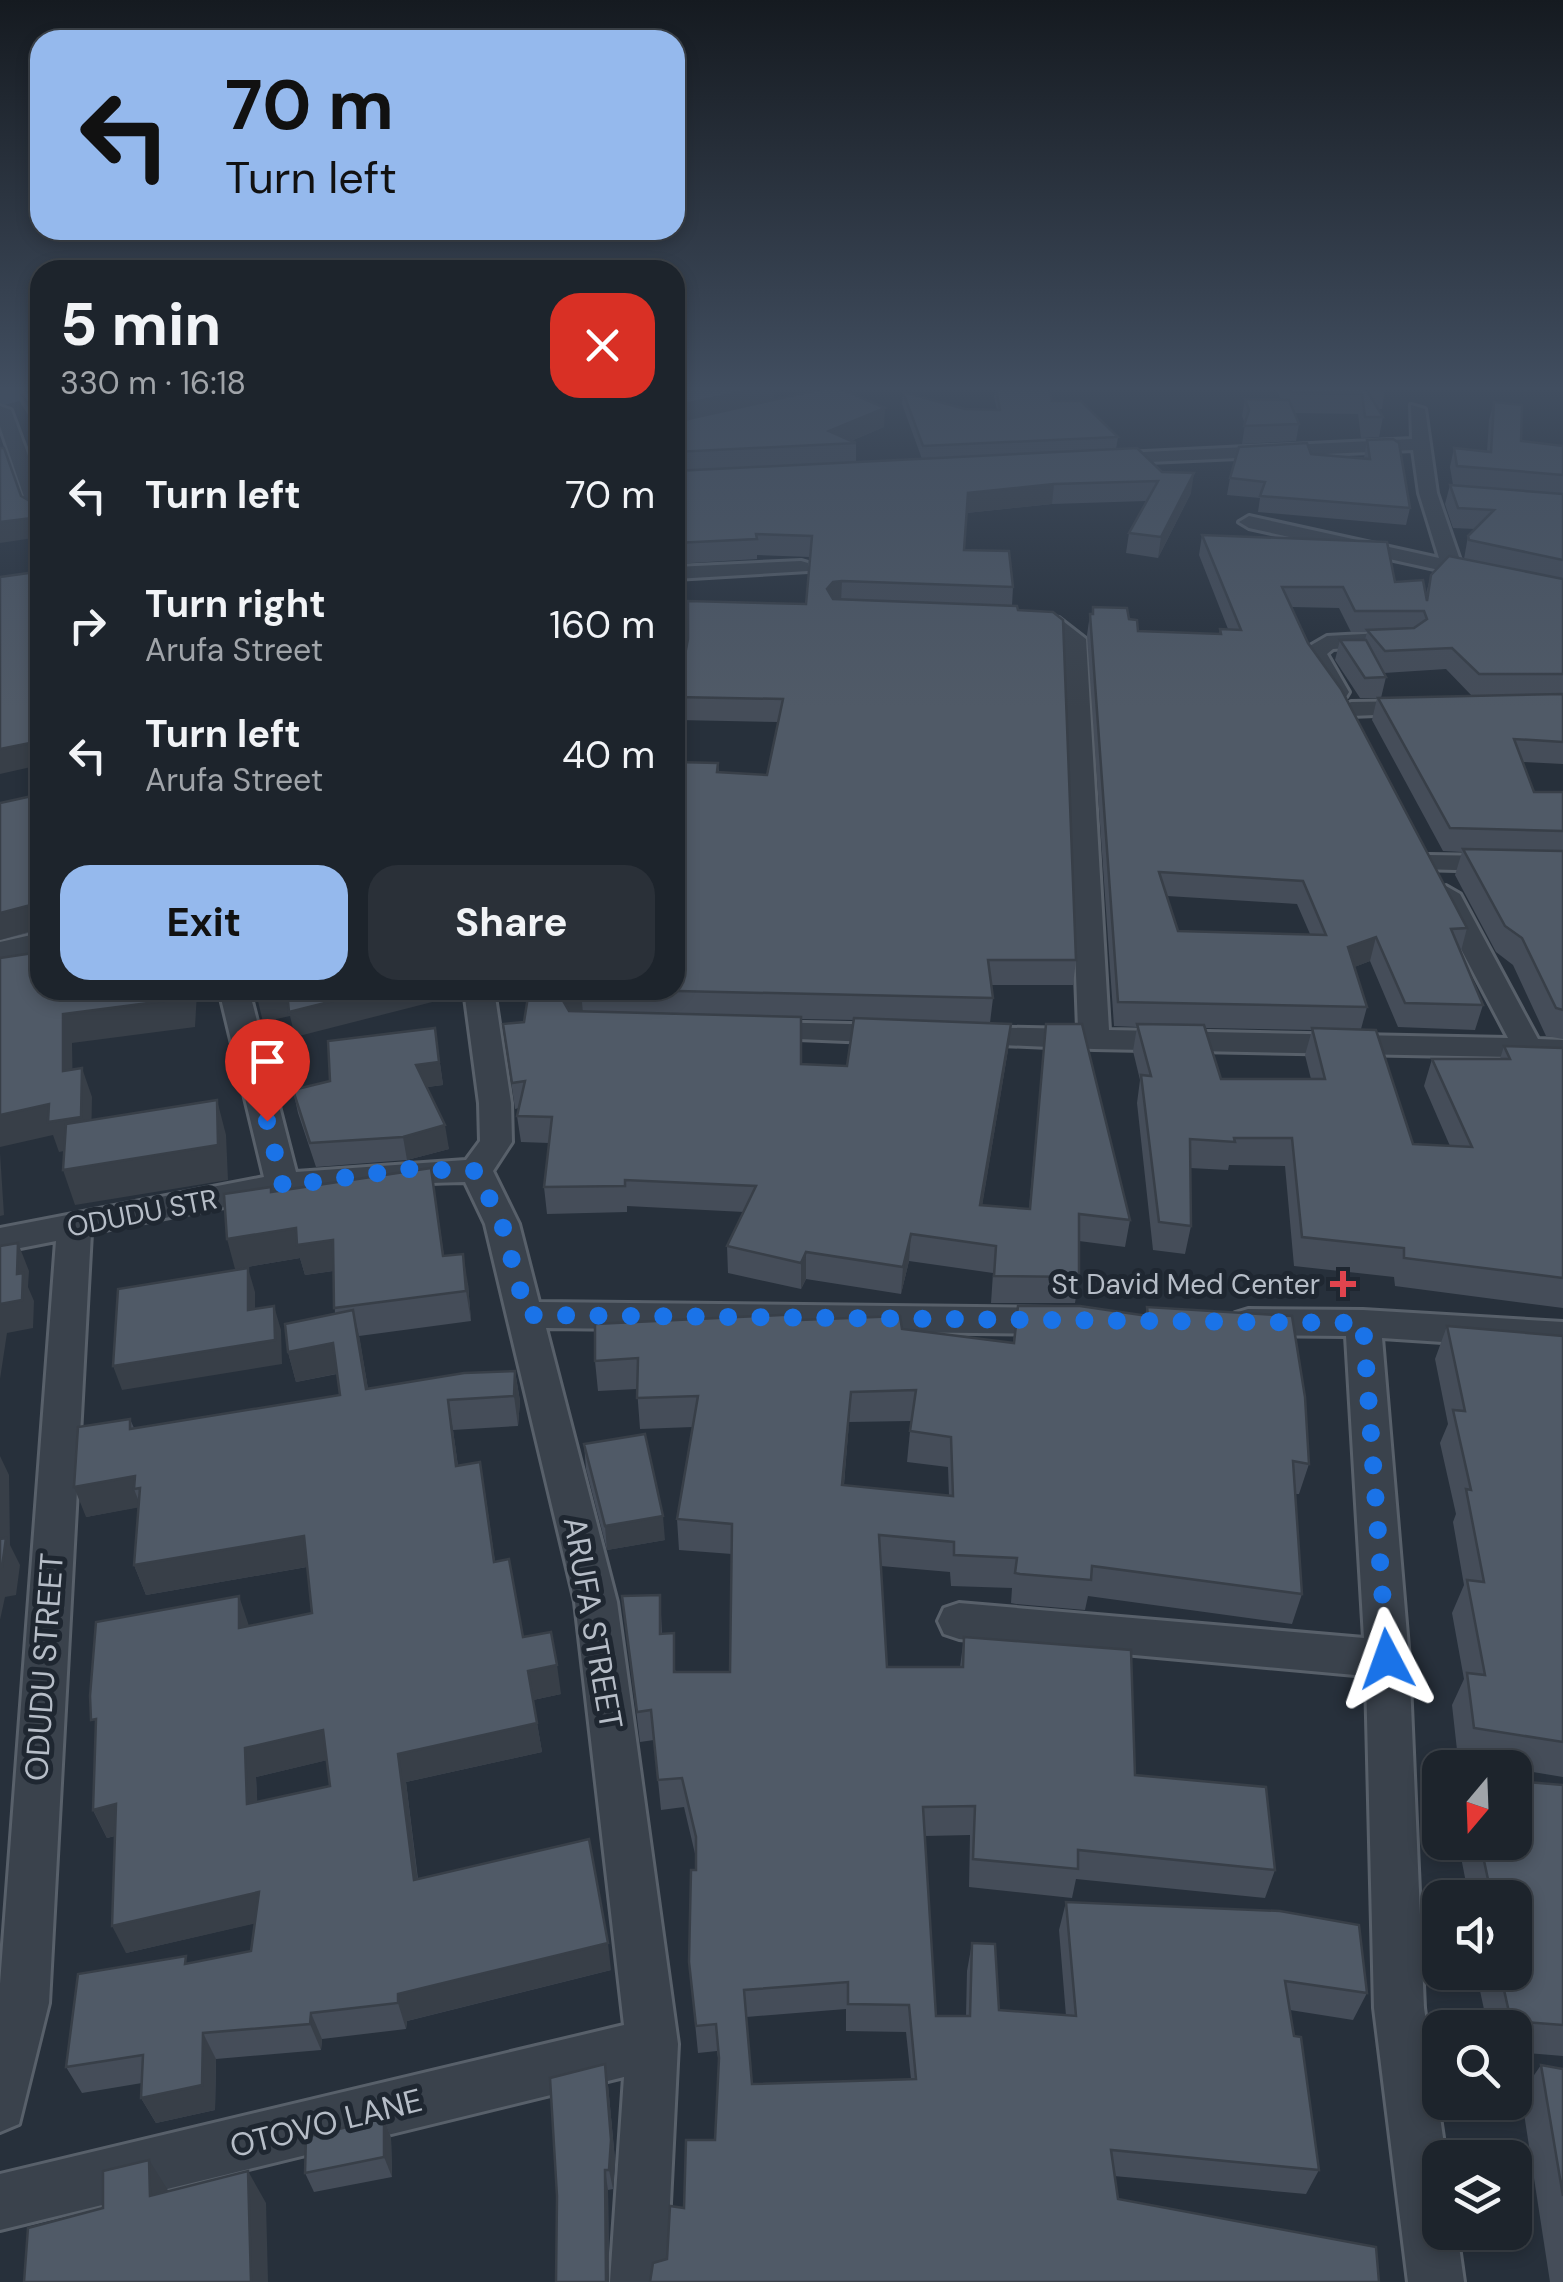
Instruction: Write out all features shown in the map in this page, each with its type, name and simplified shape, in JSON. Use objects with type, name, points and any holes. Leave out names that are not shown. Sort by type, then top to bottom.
[{"type":"street","points":[[1429,494],[1452,568]]},
{"type":"street","points":[[1249,522],[1489,576]]},
{"type":"street","points":[[685,573],[801,567]]},
{"type":"street","points":[[998,618],[1045,620],[1062,626],[1075,639],[1094,1040]]},
{"type":"street","points":[[1368,743],[1351,709],[1318,662],[1316,652],[1327,643],[1406,639]]},
{"type":"street","points":[[1351,709],[1447,707]]},
{"type":"street","points":[[1528,1048],[1425,855],[1563,865]]},
{"type":"street","points":[[0,951],[30,944]]},
{"type":"street","points":[[236,1000],[283,1186],[408,1169],[476,1171],[496,1142],[495,1103],[480,1000]]},
{"type":"street","points":[[721,1030],[1563,1049]]},
{"type":"street","name":"ARUFA STREET","points":[[476,1171],[502,1224],[596,1602],[652,2044],[638,2282]]},
{"type":"street","name":"ODUDU STR","points":[[0,1240],[283,1186]]},
{"type":"street","name":"ODUDU STREET","points":[[0,2105],[24,2004],[74,1226]]},
{"type":"street","points":[[527,1315],[1085,1321]]},
{"type":"street","points":[[1204,1322],[1363,1323],[1563,1336]]},
{"type":"street","points":[[1363,1323],[1387,1659],[1399,2008],[1436,2282]]},
{"type":"street","points":[[959,1621],[1387,1659]]},
{"type":"street","name":"OTOVO LANE","points":[[0,2202],[652,2044]]},
{"type":"building","points":[[0,494],[21,496],[30,501],[30,518],[0,522]]},
{"type":"building","points":[[685,494],[968,494],[964,550],[1009,551],[1013,587],[842,581],[833,582],[827,589],[833,599],[1017,606],[1018,610],[1053,612],[1063,620],[1076,960],[988,960],[993,998],[685,991],[685,762],[718,763],[717,772],[767,775],[783,699],[685,697],[688,601],[806,604],[812,536],[756,534],[757,539],[685,543]]},
{"type":"building","points":[[1150,494],[1183,494],[1161,537],[1129,533]]},
{"type":"building","points":[[1408,494],[1410,508],[1260,496]]},
{"type":"building","points":[[1453,494],[1563,494],[1563,560],[1469,540],[1468,536],[1494,510],[1458,508]]},
{"type":"building","points":[[1202,535],[1387,542],[1395,582],[1423,580],[1427,601],[1431,575],[1449,556],[1563,579],[1563,674],[1479,674],[1452,648],[1385,651],[1367,630],[1414,628],[1427,619],[1424,611],[1355,611],[1343,587],[1282,587],[1308,643],[1341,689],[1467,928],[1451,929],[1483,1005],[1405,1003],[1376,937],[1348,947],[1367,1007],[1118,1002],[1090,614],[1093,607],[1127,608],[1129,619],[1137,620],[1138,631],[1221,634],[1220,629],[1241,630]],"holes":[[[1159,872],[1303,881],[1326,935],[1178,931]]]},
{"type":"building","points":[[30,573],[30,743],[0,749],[0,577]]},
{"type":"building","points":[[1340,640],[1366,640],[1386,677],[1365,678]]},
{"type":"building","points":[[1563,694],[1563,742],[1514,739],[1534,792],[1563,792],[1563,831],[1450,828],[1378,698]]},
{"type":"building","points":[[30,796],[30,905],[0,913],[0,803]]},
{"type":"building","points":[[1463,849],[1563,851],[1563,1010],[1556,1008],[1522,938],[1505,926]]},
{"type":"building","points":[[30,954],[30,1000],[172,1000],[63,1014],[63,1071],[82,1068],[81,1117],[48,1122],[49,1104],[0,1115],[0,958]]},
{"type":"building","points":[[288,1000],[337,1000],[289,1012]]},
{"type":"building","points":[[527,1000],[563,1000],[569,1011],[801,1017],[801,1064],[847,1066],[854,1018],[1011,1024],[980,1205],[1030,1209],[1046,1024],[1082,1024],[1130,1220],[1079,1214],[1079,1277],[994,1276],[996,1246],[911,1234],[903,1267],[806,1252],[801,1263],[727,1246],[756,1186],[625,1180],[625,1186],[544,1187],[552,1117],[517,1116],[525,1081],[512,1083],[503,1024],[524,1022]]},
{"type":"building","points":[[1137,1024],[1204,1025],[1221,1079],[1325,1079],[1312,1028],[1376,1030],[1413,1144],[1472,1147],[1432,1059],[1510,1059],[1504,1046],[1563,1048],[1563,1278],[1404,1258],[1404,1248],[1302,1237],[1292,1138],[1234,1138],[1235,1142],[1190,1139],[1191,1226],[1159,1222],[1141,1075],[1151,1076]]},
{"type":"building","points":[[435,1028],[439,1062],[416,1065],[445,1125],[403,1137],[310,1143],[293,1090],[330,1081],[328,1041]]},
{"type":"building","points":[[217,1100],[218,1145],[63,1170],[66,1124]]},
{"type":"building","points":[[431,1168],[443,1256],[463,1254],[466,1291],[334,1308],[333,1240],[297,1245],[296,1228],[227,1239],[224,1194],[271,1187],[271,1192]]},
{"type":"building","points":[[18,1243],[17,1274],[23,1273],[22,1300],[0,1304],[0,1246]]},
{"type":"building","points":[[248,1268],[248,1310],[274,1306],[275,1340],[113,1366],[118,1289]]},
{"type":"building","points":[[1018,1306],[1080,1306],[1148,1316],[1147,1307],[1292,1316],[1305,1397],[1309,1464],[1293,1461],[1302,1594],[1092,1566],[1091,1580],[1020,1574],[1015,1573],[1017,1558],[954,1555],[954,1542],[879,1535],[887,1667],[963,1667],[964,1637],[1131,1650],[1135,1775],[1266,1787],[1275,1870],[1078,1850],[1078,1869],[973,1859],[975,1806],[923,1807],[936,2016],[970,2016],[972,1943],[995,1944],[999,2010],[1076,2016],[1066,1902],[1280,1911],[1359,1925],[1367,1993],[1285,1981],[1294,2036],[1301,2037],[1319,2170],[1111,2150],[1118,2199],[1376,2247],[1379,2282],[650,2282],[653,2263],[667,2259],[670,2206],[684,2208],[686,2140],[715,2140],[719,2058],[716,2024],[696,2026],[689,1962],[691,1870],[696,1870],[696,1837],[682,1778],[658,1780],[651,1710],[637,1712],[622,1596],[660,1595],[660,1634],[674,1633],[674,1672],[730,1672],[732,1524],[677,1519],[698,1396],[637,1398],[638,1358],[595,1361],[595,1324],[801,1314],[801,1320],[900,1316],[902,1329],[1014,1343]],"holes":[[[916,1390],[910,1431],[951,1437],[953,1496],[842,1485],[851,1392]],[[848,1982],[848,2004],[909,2005],[916,2079],[752,2084],[744,1990]]]},
{"type":"building","points":[[353,1310],[366,1389],[464,1373],[515,1371],[514,1396],[448,1400],[456,1466],[480,1462],[494,1562],[509,1559],[523,1637],[551,1632],[557,1665],[528,1671],[537,1723],[398,1754],[414,1880],[589,1839],[608,1943],[398,1994],[398,2003],[311,2013],[310,2024],[203,2033],[202,2085],[141,2098],[143,2055],[66,2067],[78,1974],[186,1956],[185,1964],[251,1951],[259,1892],[112,1926],[116,1804],[93,1810],[96,1719],[91,1720],[90,1696],[96,1622],[239,1596],[239,1628],[312,1613],[304,1536],[134,1565],[140,1488],[134,1489],[135,1476],[74,1487],[78,1427],[130,1419],[130,1429],[340,1395],[333,1343],[288,1352],[285,1324]],"holes":[[[323,1730],[330,1786],[247,1804],[245,1748]]]},
{"type":"building","points":[[1447,1326],[1563,1336],[1563,1742],[1474,1728],[1467,1673],[1485,1675],[1467,1580],[1484,1582],[1466,1489],[1471,1490],[1453,1410],[1465,1411]]},
{"type":"building","points":[[645,1434],[663,1516],[605,1526],[584,1444]]},
{"type":"building","points":[[6,1538],[2,1567],[0,1568],[0,1539]]},
{"type":"building","points":[[1532,1782],[1563,1785],[1563,2025],[1532,2023],[1532,2010],[1509,2010],[1504,1990],[1532,1990],[1532,1880],[1488,1880],[1484,1860],[1532,1860]]},
{"type":"building","points":[[605,2064],[611,2140],[609,2170],[605,2170],[606,2282],[556,2282],[557,2196],[550,2078]]},
{"type":"building","points":[[1541,2065],[1563,2069],[1563,2196]]},
{"type":"building","points":[[384,2118],[384,2157],[305,2173],[306,2137]]},
{"type":"building","points":[[149,2160],[150,2196],[248,2171],[251,2282],[24,2282],[28,2228],[103,2208],[103,2171]]},
{"type":"place","name":"St David Med Center","points":[[1343,1284]]},
{"type":"route","points":[[267,1121],[283,1186],[408,1169],[476,1171],[502,1224],[527,1315],[1363,1323],[1387,1659]]}]
